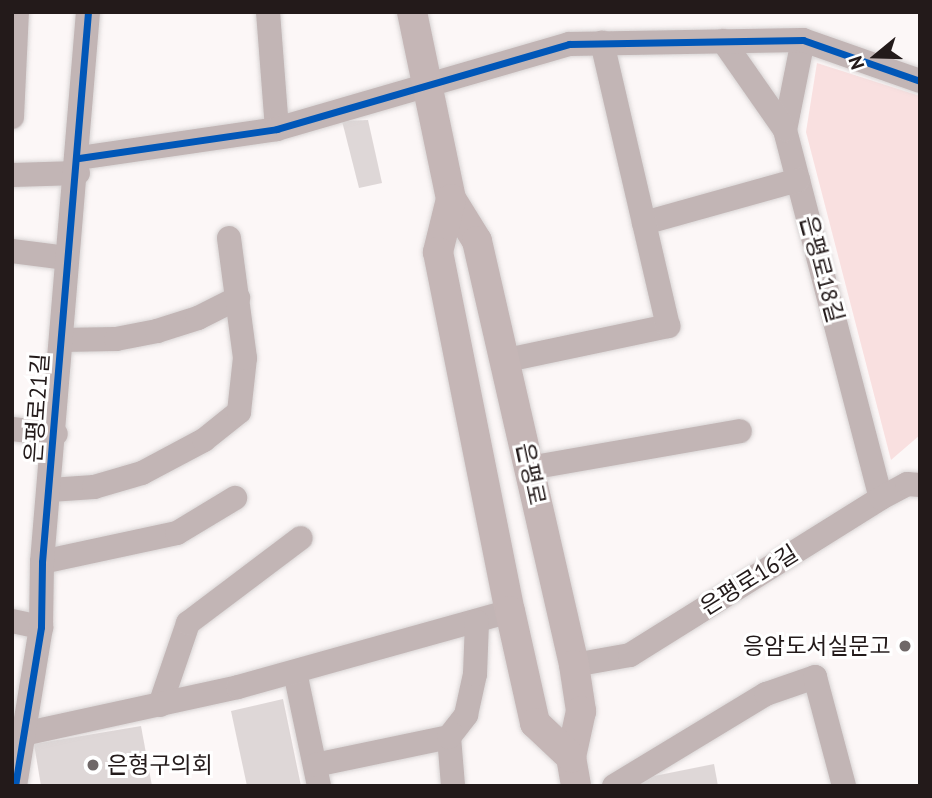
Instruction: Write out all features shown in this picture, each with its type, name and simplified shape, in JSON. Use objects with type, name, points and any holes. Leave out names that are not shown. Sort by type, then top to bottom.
[{"type":"main road","name":"은평로","points":[[412,12],[451,200],[477,241],[507,360],[574,665],[581,711],[570,757],[576,786]]},
{"type":"main road","name":"은평로","points":[[451,200],[438,252],[510,611],[535,723],[570,757]]},
{"type":"street","points":[[12,117],[17,12]]},
{"type":"street","name":"은평로21길","points":[[15,786],[41,627],[42,562],[56,434],[67,258],[78,165],[88,12]]},
{"type":"street","points":[[268,12],[276,129]]},
{"type":"street","points":[[12,174],[78,165],[276,129],[569,44],[803,40],[920,81]]},
{"type":"street","name":"은평로18길","points":[[803,40],[785,130],[881,498]]},
{"type":"street","points":[[723,41],[785,130]]},
{"type":"street","points":[[507,360],[668,326],[602,43]]},
{"type":"street","points":[[644,223],[798,180]]},
{"type":"street","name":"은평로21길","points":[[50,490],[94,487],[142,473],[204,440],[239,411],[245,358],[229,238]]},
{"type":"street","points":[[12,251],[67,258]]},
{"type":"street","name":"은평로21길","points":[[61,340],[116,339],[157,331],[198,318],[238,298]]},
{"type":"street","points":[[12,429],[56,434]]},
{"type":"street","points":[[529,468],[740,431]]},
{"type":"street","name":"은평로16길","points":[[574,665],[630,655],[881,498],[907,484],[920,485]]},
{"type":"street","points":[[42,562],[177,533],[235,498]]},
{"type":"street","points":[[160,705],[188,623],[301,538]]},
{"type":"street","points":[[23,734],[160,705],[295,672],[510,611]]},
{"type":"street","points":[[12,621],[41,627]]},
{"type":"street","points":[[295,672],[317,776],[449,737],[466,715],[475,674],[477,622]]},
{"type":"street","points":[[614,786],[766,694],[815,677],[844,786]]},
{"type":"street","points":[[449,737],[453,786]]},
{"type":"shaded area","points":[[817,63],[920,96],[920,435],[891,460],[806,132]]},
{"type":"building","points":[[368,120],[382,183],[359,188],[342,121]]},
{"type":"building","points":[[283,699],[301,786],[247,786],[231,711]]},
{"type":"building","name":"은형구의회","points":[[141,726],[152,786],[41,786],[34,744]]},
{"type":"building","points":[[714,764],[718,786],[640,786],[639,779]]},
{"type":"cycle path","points":[[15,786],[41,627],[42,562],[88,12]]},
{"type":"cycle path","points":[[79,158],[277,129],[569,44],[803,40],[920,81]]},
{"type":"place","name":"응암도서실문고","points":[[905,646]]},
{"type":"place","name":"은형구의회","points":[[93,765]]}]
